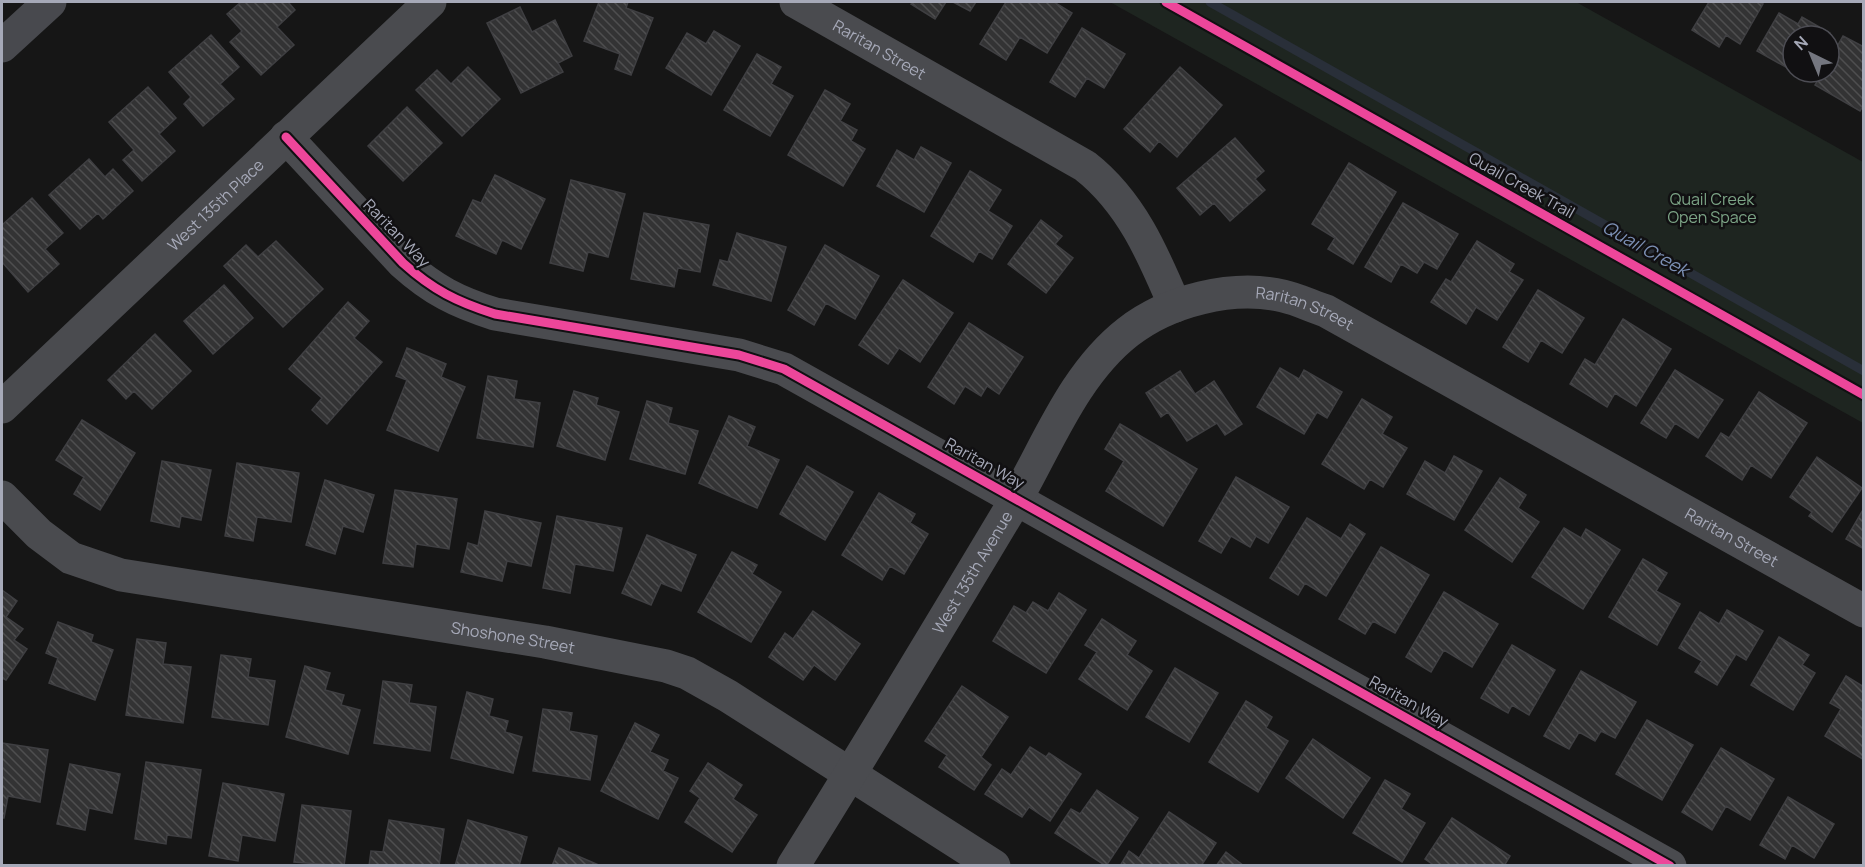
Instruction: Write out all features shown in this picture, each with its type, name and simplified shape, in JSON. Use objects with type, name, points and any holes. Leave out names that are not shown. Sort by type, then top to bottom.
[{"type":"main road","points":[[2,46],[50,2]]},
{"type":"street","name":"West 135th Place","points":[[2,407],[430,2]]},
{"type":"street","name":"Raritan Street","points":[[796,2],[1085,166],[1103,180],[1123,203],[1152,250],[1175,306],[1197,299],[1243,292],[1282,296],[1326,311],[1863,611]]},
{"type":"street","name":"Raritan Way","points":[[286,137],[403,263],[424,281],[457,302],[495,314],[766,362],[784,369],[1016,497],[1670,866]]},
{"type":"street","name":"West 135th Avenue","points":[[793,866],[850,775],[1016,497],[1068,405],[1091,370],[1128,332],[1175,306]]},
{"type":"street","name":"Shoshone Street","points":[[2,497],[39,534],[71,558],[121,575],[545,642],[666,666],[687,673],[728,696],[994,866]]},
{"type":"green space","name":"Quail Creek Open Space","points":[[1110,2],[1576,2],[1863,162],[1863,423]]},
{"type":"building","points":[[241,2],[288,2],[295,10],[277,27],[294,45],[261,75],[230,42],[242,31],[227,14]]},
{"type":"building","points":[[599,2],[628,2],[626,8],[653,18],[631,75],[615,69],[620,54],[584,41]]},
{"type":"building","points":[[913,2],[946,2],[935,19],[911,4]]},
{"type":"building","points":[[953,2],[976,2],[970,11]]},
{"type":"building","points":[[1006,2],[1054,2],[1072,13],[1047,53],[1020,37],[1006,60],[980,44]]},
{"type":"building","points":[[1709,2],[1758,2],[1763,4],[1740,44],[1726,35],[1719,47],[1692,30]]},
{"type":"building","points":[[520,7],[532,32],[555,20],[572,56],[558,63],[563,72],[521,93],[487,23]]},
{"type":"building","points":[[1779,13],[1798,24],[1781,24],[1781,64],[1757,51]]},
{"type":"building","points":[[1802,17],[1814,24],[1798,24]]},
{"type":"building","points":[[1082,28],[1125,54],[1104,88],[1087,78],[1075,97],[1050,82]]},
{"type":"building","points":[[714,31],[740,46],[711,95],[666,68],[687,33],[706,44]]},
{"type":"building","points":[[211,35],[239,67],[220,84],[234,99],[203,126],[184,104],[191,97],[169,72]]},
{"type":"building","points":[[1843,36],[1864,47],[1864,104],[1860,111],[1815,85],[1841,84],[1841,40]]},
{"type":"building","points":[[757,54],[781,67],[771,84],[793,96],[770,136],[724,110]]},
{"type":"building","points":[[468,67],[500,99],[462,136],[416,90],[437,70],[451,84]]},
{"type":"building","points":[[1180,67],[1222,105],[1177,157],[1159,141],[1150,152],[1124,129]]},
{"type":"building","points":[[148,87],[176,118],[159,134],[175,151],[142,181],[123,160],[134,150],[109,122]]},
{"type":"building","points":[[825,90],[850,104],[840,121],[857,130],[851,141],[865,149],[843,186],[788,155]]},
{"type":"building","points":[[407,107],[442,143],[403,181],[368,146]]},
{"type":"building","points":[[1235,138],[1264,171],[1255,179],[1265,190],[1230,221],[1214,203],[1200,215],[1177,188]]},
{"type":"building","points":[[921,147],[951,163],[924,212],[877,186],[897,150],[914,160]]},
{"type":"building","points":[[89,159],[105,177],[113,169],[133,191],[103,219],[98,213],[80,229],[49,195]]},
{"type":"building","points":[[1349,163],[1396,192],[1353,264],[1328,249],[1335,238],[1312,224]]},
{"type":"building","points":[[970,171],[1001,190],[988,211],[1012,226],[992,259],[979,251],[973,262],[931,236]]},
{"type":"building","points":[[495,175],[545,199],[521,249],[502,240],[496,254],[456,236],[473,200],[481,203]]},
{"type":"building","points":[[571,180],[625,194],[608,257],[588,252],[583,271],[550,263]]},
{"type":"building","points":[[32,198],[63,233],[45,249],[59,264],[28,292],[2,262],[2,225]]},
{"type":"building","points":[[1403,203],[1458,234],[1437,269],[1424,262],[1417,273],[1401,264],[1391,282],[1365,267]]},
{"type":"building","points":[[644,213],[709,225],[700,272],[678,268],[674,287],[631,279]]},
{"type":"building","points":[[1041,220],[1062,236],[1055,244],[1073,258],[1046,293],[1008,264]]},
{"type":"building","points":[[737,233],[786,247],[771,301],[713,285],[720,260],[728,262]]},
{"type":"building","points":[[276,241],[323,289],[283,327],[224,266],[246,245],[258,257]]},
{"type":"building","points":[[1477,241],[1514,264],[1509,272],[1523,280],[1497,320],[1476,307],[1466,324],[1431,302],[1446,279],[1451,282]]},
{"type":"building","points":[[825,245],[879,276],[855,319],[826,303],[814,325],[788,310]]},
{"type":"building","points":[[903,280],[953,313],[920,362],[899,348],[888,364],[859,345]]},
{"type":"building","points":[[224,285],[253,318],[213,354],[184,321]]},
{"type":"building","points":[[1538,290],[1584,318],[1562,353],[1541,340],[1528,362],[1503,347]]},
{"type":"building","points":[[348,302],[369,321],[354,338],[382,362],[327,424],[312,410],[322,398],[289,369]]},
{"type":"building","points":[[1623,319],[1671,349],[1636,406],[1615,393],[1607,407],[1570,384],[1585,359],[1595,365]]},
{"type":"building","points":[[969,323],[1023,357],[999,394],[987,386],[981,396],[965,386],[954,404],[928,387]]},
{"type":"building","points":[[155,334],[191,371],[152,409],[134,391],[126,399],[108,380]]},
{"type":"building","points":[[407,348],[446,364],[441,377],[465,387],[438,451],[387,430],[407,380],[396,376]]},
{"type":"building","points":[[1280,368],[1299,379],[1304,370],[1342,392],[1327,418],[1317,412],[1304,434],[1257,407]]},
{"type":"building","points":[[1675,370],[1723,400],[1698,438],[1675,423],[1666,438],[1641,423]]},
{"type":"building","points":[[1180,371],[1195,394],[1214,381],[1242,424],[1225,435],[1217,423],[1187,441],[1168,412],[1161,417],[1146,393]]},
{"type":"building","points":[[488,376],[517,381],[514,399],[540,403],[533,447],[477,438]]},
{"type":"building","points":[[574,391],[598,398],[596,405],[619,412],[605,460],[557,446]]},
{"type":"building","points":[[1759,392],[1807,423],[1771,478],[1751,465],[1742,480],[1706,456],[1721,433],[1729,438]]},
{"type":"building","points":[[1362,399],[1392,417],[1382,434],[1407,448],[1383,487],[1370,479],[1364,489],[1322,464]]},
{"type":"building","points":[[647,401],[672,408],[668,423],[698,431],[685,474],[630,459]]},
{"type":"building","points":[[729,416],[755,427],[747,446],[779,460],[757,508],[699,483]]},
{"type":"building","points":[[82,420],[135,453],[100,510],[74,494],[84,477],[56,460]]},
{"type":"building","points":[[1120,424],[1197,469],[1163,526],[1106,491],[1124,461],[1105,449]]},
{"type":"building","points":[[1454,456],[1482,471],[1454,520],[1407,494],[1425,461],[1445,473]]},
{"type":"building","points":[[1817,457],[1862,488],[1832,532],[1809,516],[1812,512],[1790,497]]},
{"type":"building","points":[[162,461],[211,470],[201,520],[181,516],[179,527],[151,521]]},
{"type":"building","points":[[237,463],[299,473],[291,522],[257,517],[253,541],[225,536]]},
{"type":"building","points":[[807,466],[853,492],[825,540],[780,514]]},
{"type":"building","points":[[1236,477],[1289,507],[1268,543],[1256,536],[1250,547],[1231,536],[1221,553],[1199,541]]},
{"type":"building","points":[[1500,478],[1526,495],[1518,508],[1539,522],[1512,562],[1465,530]]},
{"type":"building","points":[[325,480],[374,495],[363,532],[343,526],[335,554],[306,545]]},
{"type":"building","points":[[395,490],[457,499],[449,549],[416,544],[413,567],[383,563]]},
{"type":"building","points":[[879,493],[915,514],[910,523],[928,534],[904,574],[890,566],[882,580],[842,555]]},
{"type":"building","points":[[1864,508],[1864,549],[1846,539]]},
{"type":"building","points":[[485,511],[541,523],[531,566],[507,561],[502,581],[461,572],[468,543],[478,546]]},
{"type":"building","points":[[557,516],[622,528],[613,571],[575,564],[570,593],[543,588]]},
{"type":"building","points":[[1307,518],[1341,539],[1350,524],[1365,534],[1326,596],[1305,583],[1298,595],[1270,578]]},
{"type":"building","points":[[1564,528],[1581,538],[1586,529],[1620,550],[1583,609],[1532,577]]},
{"type":"building","points":[[647,535],[696,555],[681,591],[661,583],[651,605],[622,593]]},
{"type":"building","points":[[1381,547],[1429,575],[1395,633],[1373,621],[1365,634],[1339,619]]},
{"type":"building","points":[[732,552],[757,565],[752,574],[781,592],[751,642],[698,612]]},
{"type":"building","points":[[1643,559],[1667,573],[1656,591],[1680,604],[1657,645],[1609,617]]},
{"type":"building","points":[[2,590],[17,601],[6,617],[23,629],[14,640],[27,649],[6,680],[2,678]]},
{"type":"building","points":[[1444,592],[1498,624],[1472,667],[1444,650],[1431,672],[1406,657]]},
{"type":"building","points":[[1059,593],[1086,610],[1046,673],[993,641],[1014,606],[1026,613],[1033,602],[1048,611]]},
{"type":"building","points":[[1727,610],[1763,631],[1746,660],[1736,654],[1717,685],[1695,672],[1702,661],[1679,648],[1700,612],[1719,624]]},
{"type":"building","points":[[813,611],[860,644],[835,680],[814,665],[803,680],[769,657],[785,633],[793,639]]},
{"type":"building","points":[[1102,619],[1136,641],[1127,655],[1152,671],[1127,710],[1079,679],[1097,652],[1085,645]]},
{"type":"building","points":[[58,622],[93,635],[91,642],[113,650],[95,700],[49,683],[58,658],[46,653]]},
{"type":"building","points":[[1779,637],[1809,655],[1802,665],[1815,673],[1793,710],[1751,685]]},
{"type":"building","points":[[137,639],[166,643],[163,664],[191,667],[183,723],[126,715]]},
{"type":"building","points":[[1512,645],[1555,670],[1529,715],[1512,705],[1508,713],[1481,698]]},
{"type":"building","points":[[221,655],[251,659],[248,677],[275,681],[268,725],[212,717]]},
{"type":"building","points":[[305,666],[330,673],[325,690],[344,695],[341,705],[360,710],[348,754],[286,737]]},
{"type":"building","points":[[1175,668],[1218,693],[1189,742],[1146,717]]},
{"type":"building","points":[[1581,671],[1636,702],[1615,738],[1601,731],[1595,741],[1579,732],[1569,749],[1544,736]]},
{"type":"building","points":[[1846,676],[1864,687],[1864,760],[1825,736],[1841,709],[1830,703]]},
{"type":"building","points":[[383,681],[412,685],[409,703],[436,707],[430,751],[374,743]]},
{"type":"building","points":[[962,686],[1008,717],[981,757],[991,765],[974,790],[939,767],[947,755],[925,741]]},
{"type":"building","points":[[467,692],[493,699],[489,716],[508,721],[505,732],[522,737],[513,773],[451,758]]},
{"type":"building","points":[[1246,701],[1272,717],[1266,728],[1288,741],[1258,792],[1209,762]]},
{"type":"building","points":[[543,709],[572,713],[569,731],[597,736],[590,780],[533,771]]},
{"type":"building","points":[[1647,720],[1693,745],[1662,800],[1616,774]]},
{"type":"building","points":[[635,723],[659,735],[650,752],[668,760],[663,771],[678,778],[658,819],[601,791]]},
{"type":"building","points":[[1313,739],[1370,778],[1343,818],[1286,778]]},
{"type":"building","points":[[2,743],[48,750],[40,802],[8,796],[4,818],[2,818]]},
{"type":"building","points":[[1030,747],[1046,757],[1049,753],[1081,774],[1050,821],[1029,807],[1022,817],[985,794],[1002,769],[1011,775]]},
{"type":"building","points":[[1721,748],[1774,779],[1750,820],[1726,806],[1712,830],[1682,812]]},
{"type":"building","points":[[146,762],[201,770],[191,838],[167,835],[166,844],[135,839]]},
{"type":"building","points":[[708,763],[742,785],[733,799],[757,815],[732,852],[685,822],[700,798],[690,791]]},
{"type":"building","points":[[70,764],[120,774],[112,813],[89,808],[85,830],[57,824]]},
{"type":"building","points":[[1385,780],[1410,794],[1401,809],[1425,823],[1402,862],[1353,833]]},
{"type":"building","points":[[223,783],[284,794],[275,841],[242,835],[238,861],[209,856]]},
{"type":"building","points":[[1097,790],[1138,818],[1106,866],[1055,833],[1071,809],[1080,814]]},
{"type":"building","points":[[1788,797],[1834,824],[1814,858],[1792,845],[1785,859],[1760,845]]},
{"type":"building","points":[[302,805],[351,811],[344,866],[294,862]]},
{"type":"building","points":[[1169,812],[1216,843],[1201,866],[1120,866],[1129,851],[1139,858]]},
{"type":"building","points":[[1452,818],[1510,856],[1504,866],[1435,866],[1425,859]]},
{"type":"building","points":[[389,820],[444,829],[439,866],[369,866],[371,851],[383,852]]},
{"type":"building","points":[[468,820],[527,837],[519,866],[455,866]]},
{"type":"building","points":[[559,848],[601,866],[552,866]]},
{"type":"building","points":[[1226,852],[1244,866],[1216,866]]},
{"type":"waterway","name":"Quail Creek","points":[[1210,2],[1864,371]]},
{"type":"cycle path","name":"Quail Creek Trail","points":[[1166,2],[1864,395]]},
{"type":"cycle path","points":[[286,137],[403,263],[446,294],[495,314],[739,355],[784,369],[1670,866]]}]
